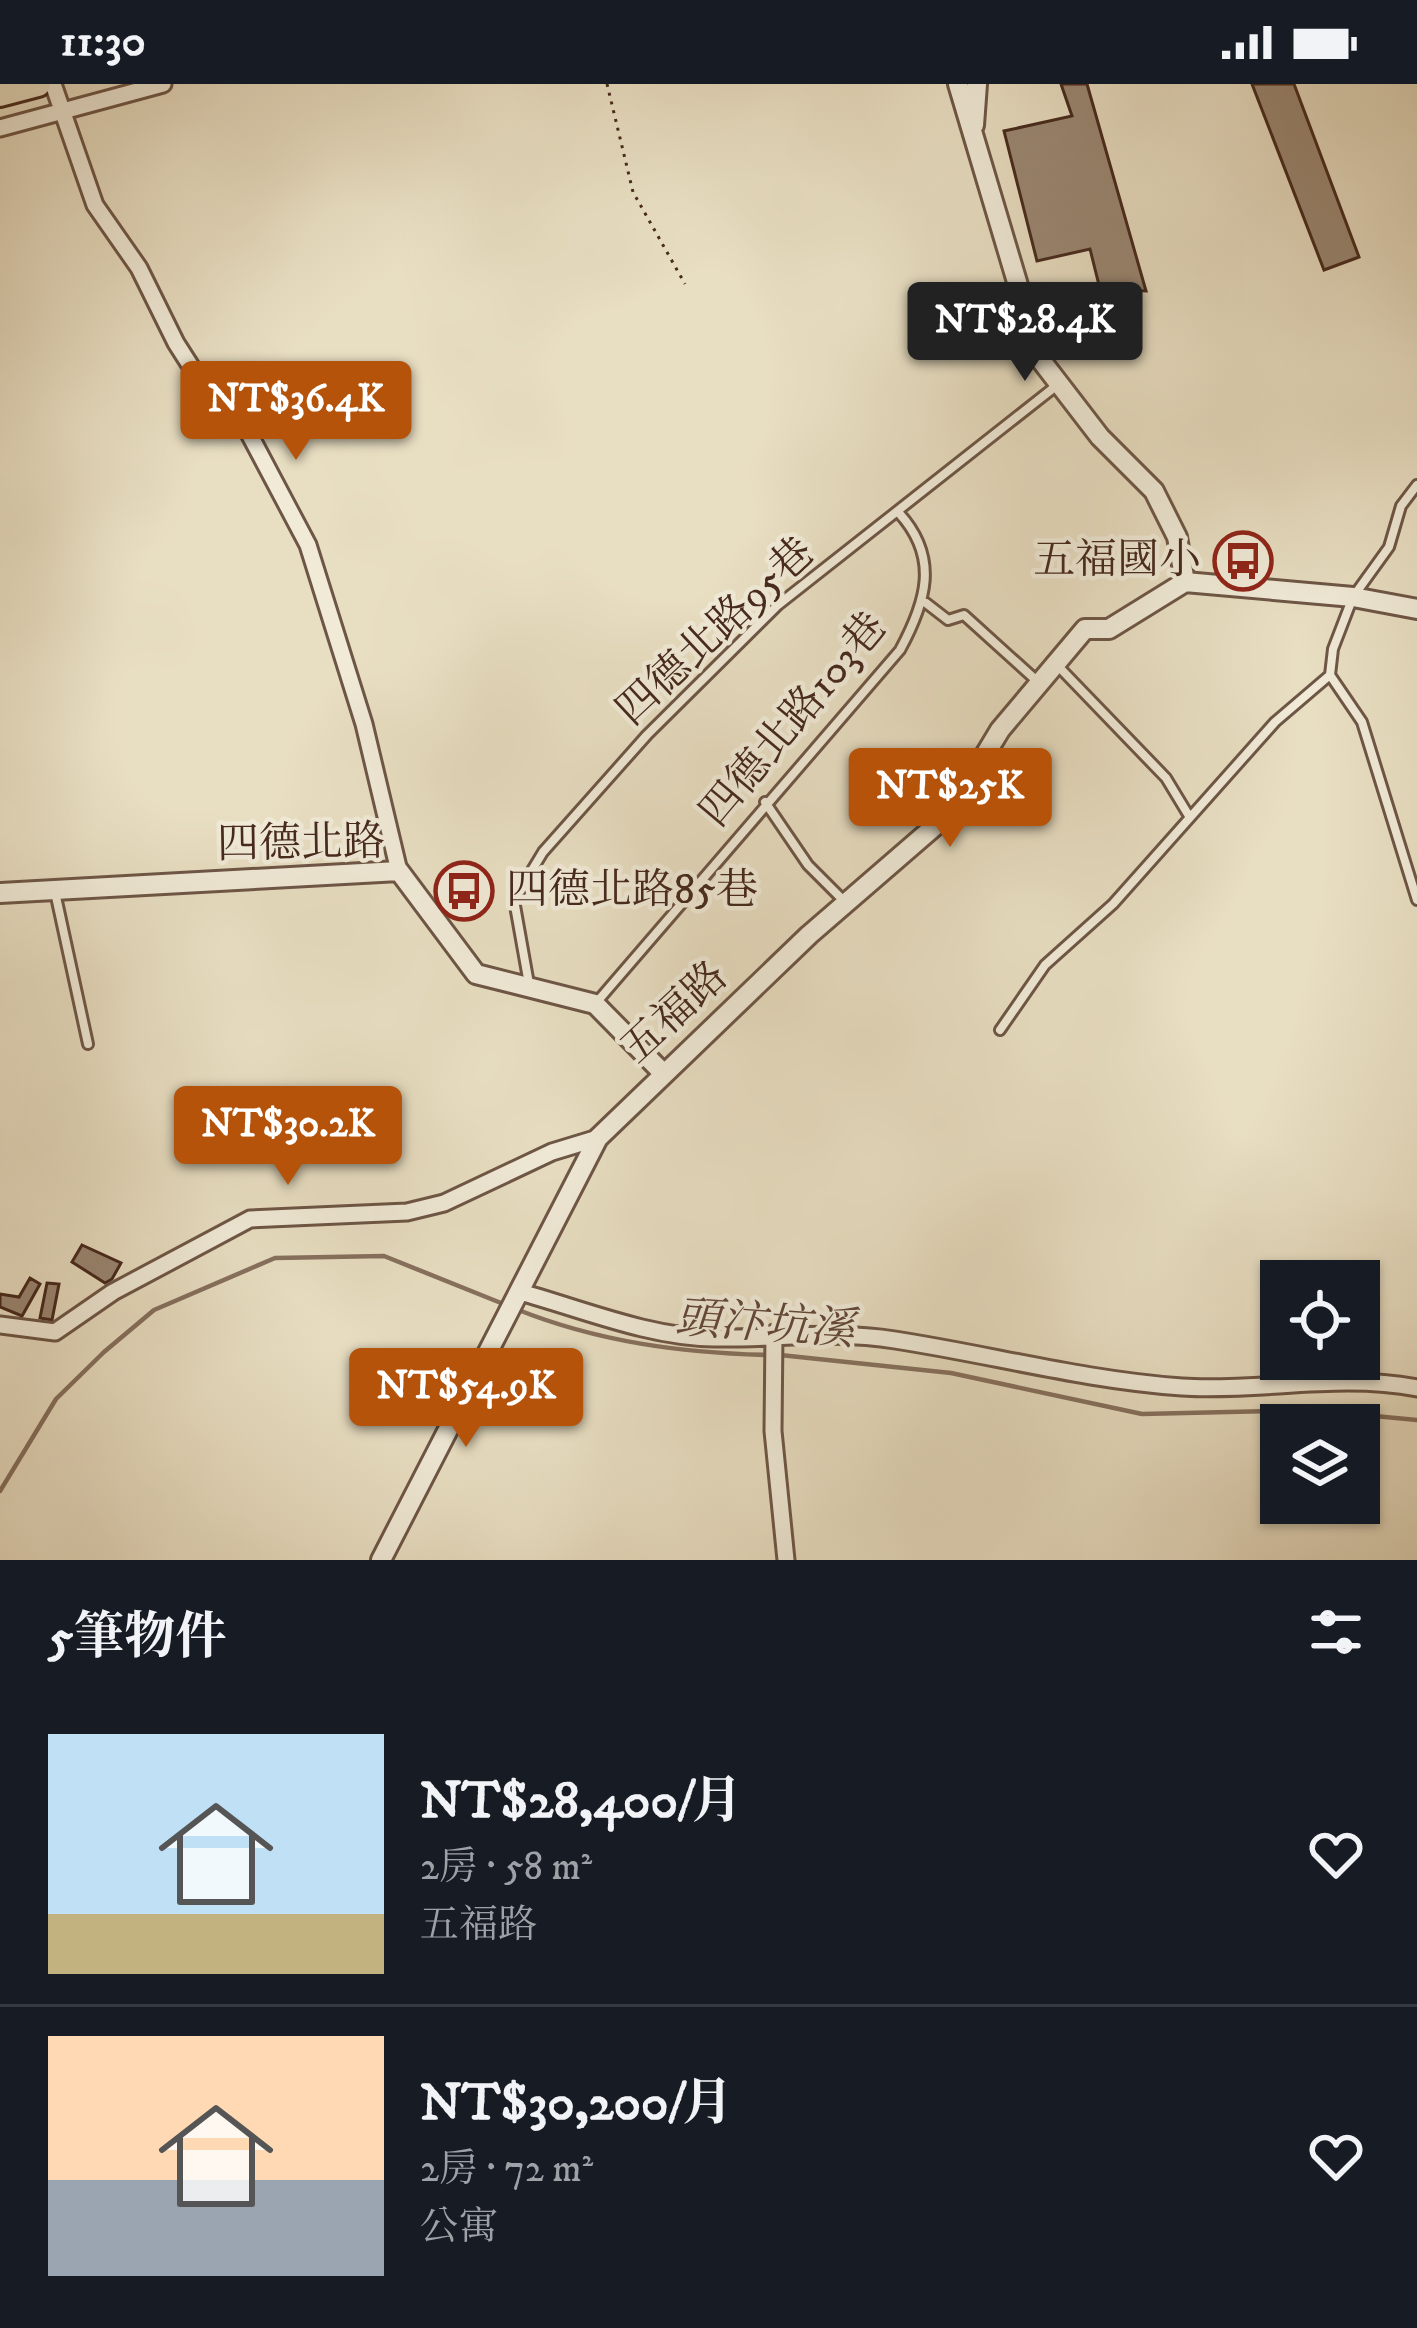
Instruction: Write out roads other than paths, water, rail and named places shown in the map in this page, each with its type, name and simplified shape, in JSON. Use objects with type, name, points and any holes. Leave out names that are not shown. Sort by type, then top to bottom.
[{"type":"main road","points":[[0,94],[38,84]]},
{"type":"street","points":[[53,84],[95,205],[139,268],[176,343],[206,390],[245,426],[308,545],[364,724],[398,871]]},
{"type":"street","points":[[0,128],[164,84]]},
{"type":"street","points":[[958,84],[1019,303],[1040,359],[1100,437],[1154,491],[1177,537],[1185,582],[1354,597],[1417,609]]},
{"type":"street","points":[[973,142],[977,84]]},
{"type":"street","name":"五福路","points":[[381,1560],[598,1138],[845,902],[950,812],[1000,730],[1053,661],[1085,629],[1109,629],[1185,582]]},
{"type":"street","name":"四德北路","points":[[0,893],[398,871],[464,964],[493,981],[595,1004],[664,1074]]},
{"type":"street","points":[[0,1325],[55,1332],[74,1324],[113,1292],[250,1219],[407,1212],[444,1203],[552,1152],[598,1138]]},
{"type":"street","points":[[520,1292],[648,1329],[712,1338],[774,1333],[895,1340],[1102,1382],[1223,1389],[1375,1380],[1417,1388]]},
{"type":"street","points":[[774,1333],[773,1385],[786,1560]]},
{"type":"lane","name":"四德北路95巷","points":[[530,986],[514,900],[543,852],[647,735],[778,605],[1059,383]]},
{"type":"lane","points":[[1417,485],[1401,506],[1388,547],[1354,597],[1333,649],[1330,675],[1362,722],[1417,900]]},
{"type":"lane","name":"四德北路103巷","points":[[595,1004],[900,650],[926,603],[920,539],[898,513]]},
{"type":"lane","points":[[926,603],[948,620],[964,614],[1037,681]]},
{"type":"lane","points":[[1053,661],[1089,693],[1166,778],[1190,815]]},
{"type":"lane","points":[[1000,1030],[1045,965],[1113,904],[1275,722],[1330,675]]},
{"type":"lane","points":[[765,802],[808,865],[845,902]]},
{"type":"lane","points":[[55,890],[88,1044]]},
{"type":"waterway","name":"頭汴坑溪","points":[[0,1491],[56,1399],[104,1352],[154,1310],[275,1258],[384,1256],[506,1305]]},
{"type":"waterway","name":"頭汴坑溪","points":[[516,1309],[641,1344],[769,1355]]},
{"type":"waterway","name":"頭汴坑溪","points":[[780,1355],[951,1373],[1142,1414],[1311,1410],[1417,1420]]},
{"type":"place","name":"五福國小","points":[[1243,561]]},
{"type":"place","name":"四德北路85巷","points":[[464,891]]}]
